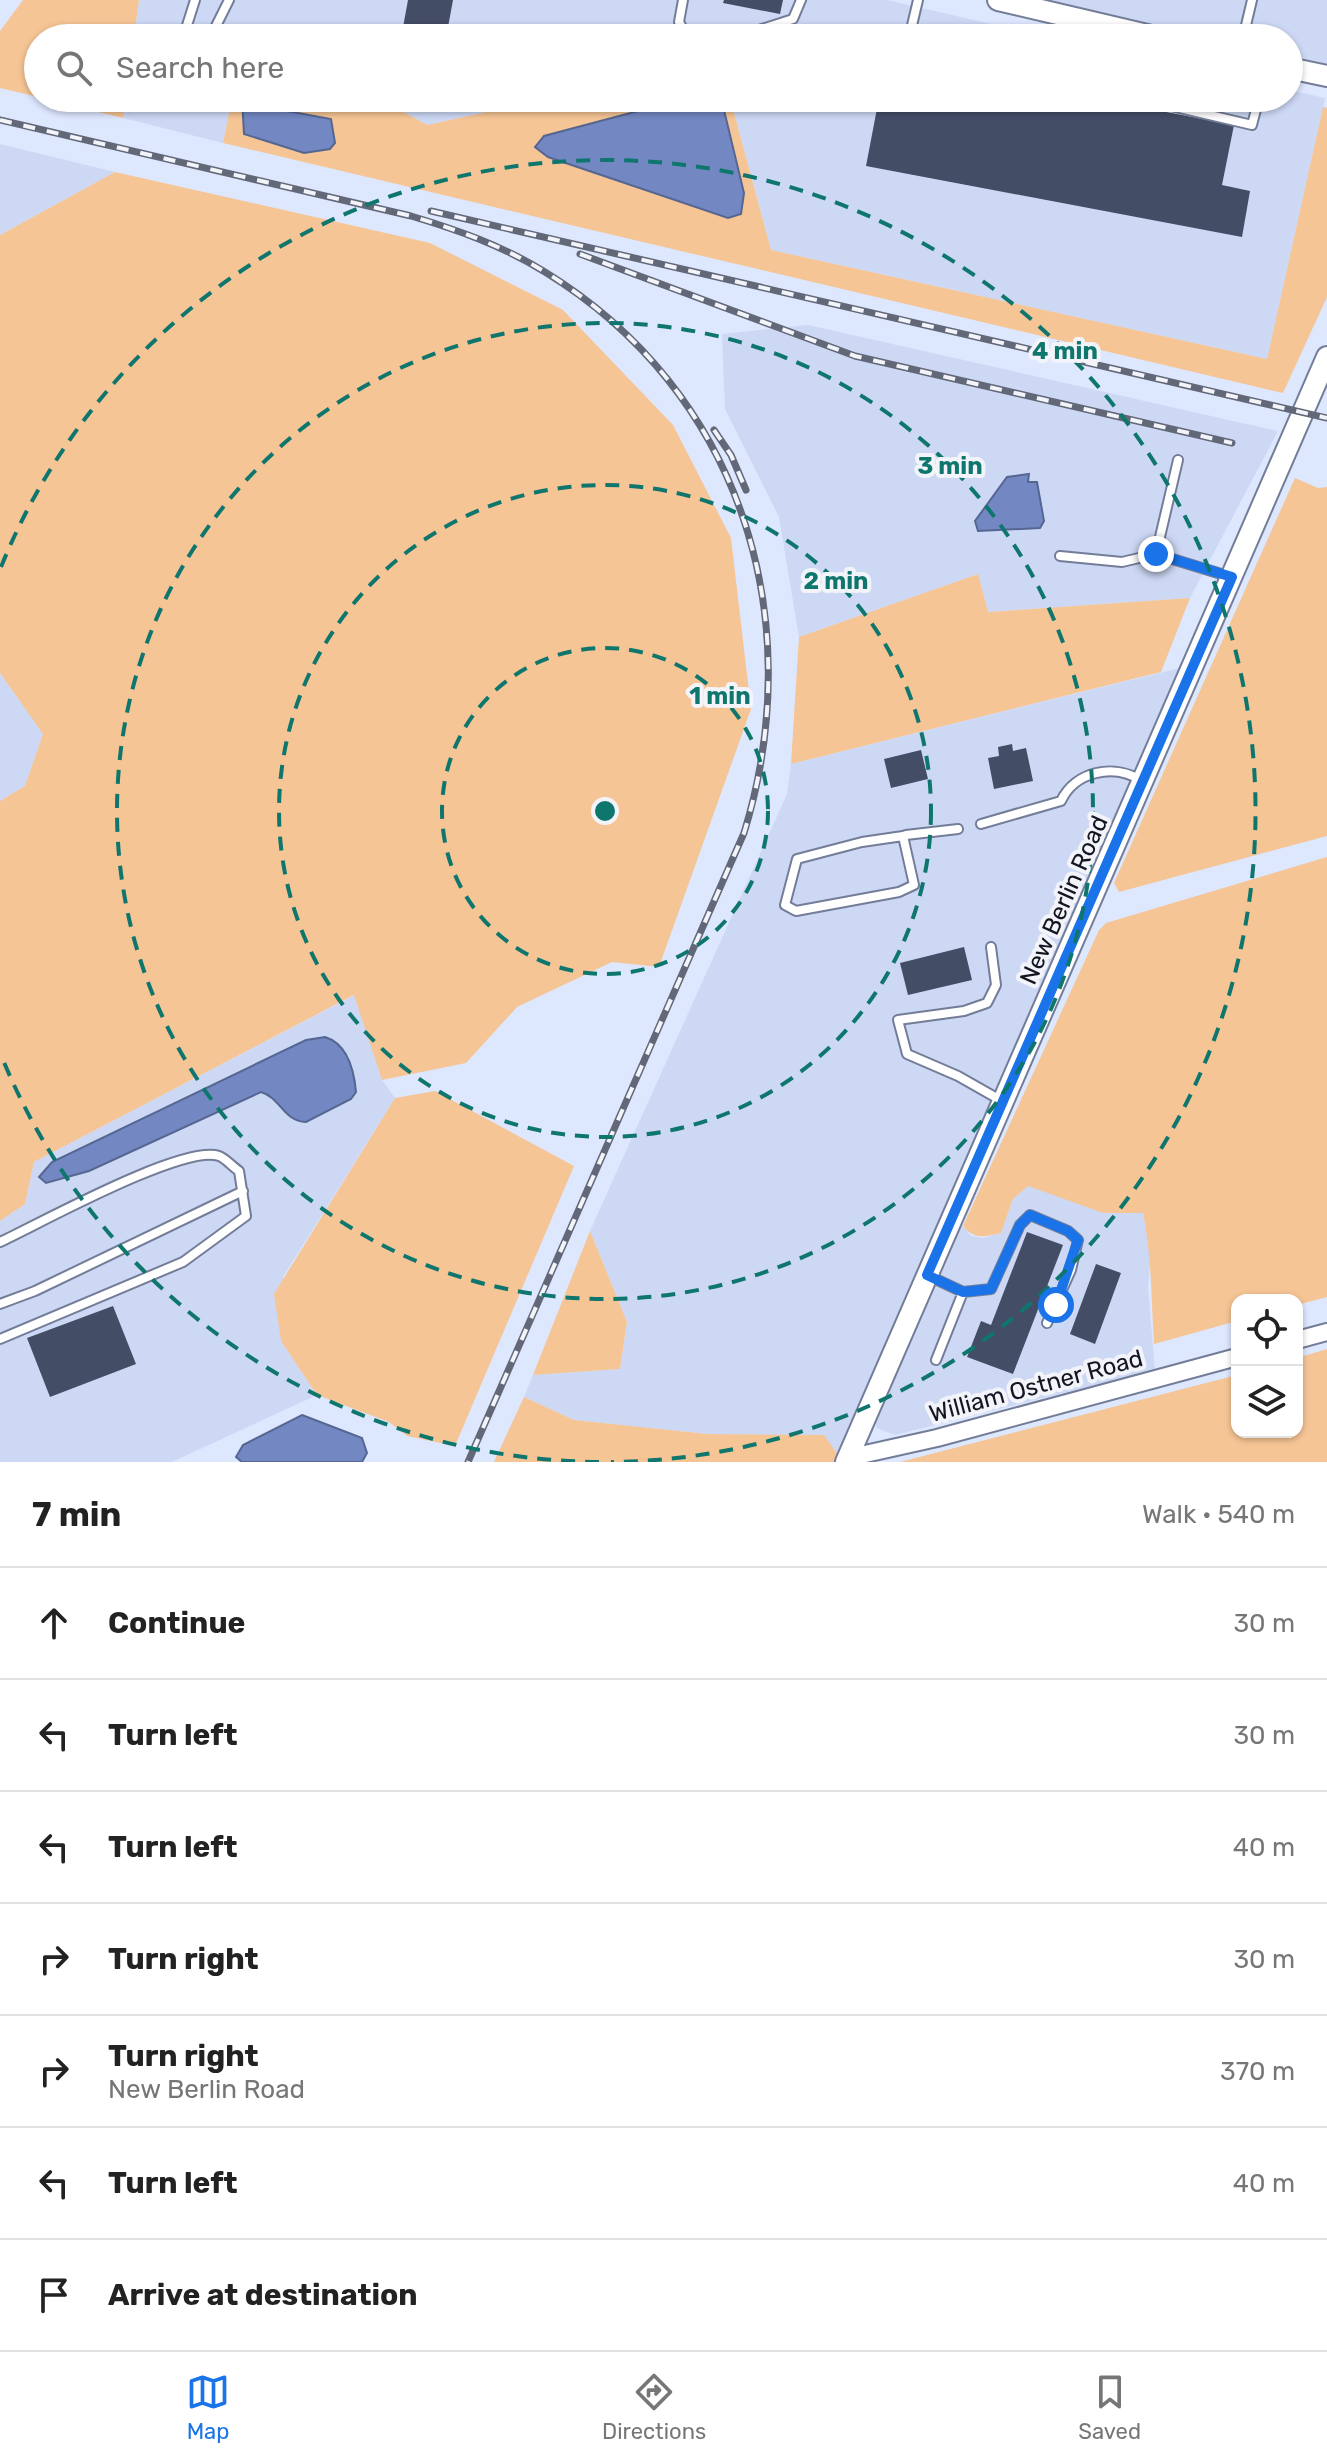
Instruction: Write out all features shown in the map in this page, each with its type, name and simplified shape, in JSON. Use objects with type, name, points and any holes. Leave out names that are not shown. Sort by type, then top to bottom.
[{"type":"street","points":[[998,0],[1100,24]]},
{"type":"street","points":[[1303,71],[1327,76]]},
{"type":"street","name":"New Berlin Road","points":[[846,1460],[1327,357]]},
{"type":"street","points":[[1303,1338],[1327,1332]]},
{"type":"street","name":"William Ostner Road","points":[[846,1460],[1231,1359]]},
{"type":"lane","points":[[187,24],[195,0]]},
{"type":"lane","points":[[217,24],[229,0]]},
{"type":"lane","points":[[680,24],[683,0]]},
{"type":"lane","points":[[777,24],[793,19],[801,0]]},
{"type":"lane","points":[[912,24],[918,0]]},
{"type":"lane","points":[[1246,24],[1252,0]]},
{"type":"lane","points":[[1197,112],[1252,125],[1255,112]]},
{"type":"lane","points":[[1156,554],[1178,460]]},
{"type":"lane","points":[[1060,556],[1122,562],[1156,554],[1232,577]]},
{"type":"lane","points":[[981,824],[1061,801],[1068,786],[1083,776],[1114,772],[1143,781]]},
{"type":"lane","points":[[903,836],[914,885],[899,892],[796,911],[785,905],[797,859],[862,842],[903,836],[958,829]]},
{"type":"lane","points":[[991,947],[996,985],[987,1003],[964,1011],[898,1020],[899,1033],[907,1054],[958,1076],[1003,1102]]},
{"type":"lane","points":[[0,1242],[121,1184],[193,1155],[219,1156],[239,1171],[246,1216],[183,1262],[0,1339]]},
{"type":"lane","points":[[0,1304],[35,1291],[243,1191]]},
{"type":"lane","points":[[927,1275],[963,1292],[991,1289],[1020,1225],[1030,1215],[1068,1231],[1078,1240],[1071,1270],[1047,1323]]},
{"type":"lane","points":[[936,1360],[963,1292]]},
{"type":"shaded area","points":[[23,0],[139,0],[136,24],[24,24],[24,94],[0,88],[0,31]]},
{"type":"shaded area","points":[[139,0],[887,0],[991,24],[289,24],[136,24]]},
{"type":"shaded area","points":[[1042,0],[1327,0],[1327,64],[1303,58],[1303,24],[1149,24]]},
{"type":"shaded area","points":[[1303,93],[1325,98],[1267,359],[771,250],[734,112],[1303,112]]},
{"type":"shaded area","points":[[1323,107],[1327,108],[1327,297],[1283,393],[223,143],[229,112],[243,112],[243,124],[304,153],[330,149],[335,142],[331,119],[293,112],[404,112],[427,125],[486,112],[636,112],[544,136],[536,147],[548,157],[728,218],[723,112],[734,112],[771,250],[1267,359]]},
{"type":"shaded area","points":[[98,112],[124,112],[123,118]]},
{"type":"shaded area","points":[[124,112],[229,112],[223,143],[123,118]]},
{"type":"shaded area","points":[[404,112],[486,112],[427,125]]},
{"type":"shaded area","points":[[0,144],[115,172],[0,235]]},
{"type":"shaded area","points":[[115,172],[430,243],[563,310],[673,425],[731,538],[751,709],[659,967],[612,962],[517,1007],[466,1063],[382,1080],[354,995],[34,1162],[25,1204],[0,1221],[0,801],[25,786],[43,734],[0,673],[0,235]]},
{"type":"shaded area","points":[[808,325],[1278,431],[1190,598],[987,612],[978,574],[799,637],[779,517],[725,409],[722,334]]},
{"type":"shaded area","points":[[1295,478],[1318,488],[1327,487],[1327,836],[1119,892],[1114,883]]},
{"type":"shaded area","points":[[978,574],[988,612],[1190,598],[1161,672],[791,764],[799,637]]},
{"type":"shaded area","points":[[1180,668],[838,1455],[823,1436],[708,1434],[574,1420],[524,1397],[533,1375],[620,1369],[627,1322],[590,1231],[787,794],[791,764]]},
{"type":"shaded area","points":[[0,673],[43,734],[25,787],[0,801]]},
{"type":"shaded area","points":[[1327,857],[1327,1297],[1303,1303],[1303,1294],[1231,1294],[1231,1323],[1154,1344],[1150,1262],[1143,1213],[1103,1213],[1028,1186],[1013,1199],[1001,1233],[980,1236],[963,1226],[1099,930],[1106,923]]},
{"type":"shaded area","points":[[355,995],[382,1080],[395,1098],[283,1277],[281,1341],[317,1395],[172,1462],[0,1462],[0,1221],[25,1204],[34,1162]]},
{"type":"shaded area","points":[[435,1091],[574,1166],[455,1446],[407,1436],[389,1422],[317,1395],[281,1341],[274,1294],[395,1098]]},
{"type":"shaded area","points":[[1028,1185],[1103,1213],[1143,1213],[1151,1254],[1148,1287],[1155,1370],[895,1435],[877,1428],[873,1415],[949,1238],[963,1226],[971,1236],[983,1238],[1001,1233],[1013,1199]]},
{"type":"shaded area","points":[[590,1231],[627,1322],[620,1369],[533,1375]]},
{"type":"shaded area","points":[[1327,1349],[1327,1462],[900,1462],[1231,1377],[1231,1438],[1303,1438],[1303,1356]]},
{"type":"shaded area","points":[[524,1397],[574,1420],[708,1434],[824,1435],[843,1462],[494,1462]]},
{"type":"water","points":[[243,112],[293,112],[331,119],[335,143],[330,149],[304,153],[244,134]]},
{"type":"water","points":[[634,112],[724,112],[744,193],[741,214],[728,218],[548,157],[535,147],[544,136]]},
{"type":"water","points":[[1029,474],[1028,482],[1037,482],[1044,521],[1040,528],[978,531],[975,521],[1007,477]]},
{"type":"water","points":[[325,1037],[333,1040],[344,1052],[354,1075],[356,1092],[351,1099],[306,1122],[292,1118],[261,1092],[89,1171],[46,1183],[39,1177],[52,1162],[306,1040]]},
{"type":"water","points":[[302,1415],[362,1438],[367,1453],[362,1462],[242,1462],[236,1457],[243,1445]]},
{"type":"building","points":[[408,0],[453,0],[449,24],[404,24]]},
{"type":"building","points":[[724,0],[783,0],[780,14],[723,3]]},
{"type":"building","points":[[876,112],[1166,112],[1234,125],[1222,185],[1250,191],[1242,237],[866,166]]},
{"type":"building","points":[[1012,744],[1013,751],[1026,748],[1033,781],[994,789],[988,758],[999,756],[998,747]]},
{"type":"building","points":[[921,750],[928,779],[891,788],[884,759]]},
{"type":"building","points":[[964,947],[972,980],[908,995],[900,963]]},
{"type":"building","points":[[1027,1232],[1063,1245],[1013,1374],[967,1357],[981,1321],[991,1325]]},
{"type":"building","points":[[1096,1264],[1121,1273],[1095,1344],[1070,1334]]},
{"type":"building","points":[[113,1306],[136,1364],[50,1397],[27,1338]]},
{"type":"railway","points":[[0,120],[411,216],[513,254],[545,272],[613,322],[668,380],[712,446],[743,517],[762,593],[768,672],[762,752],[744,833],[468,1462]]},
{"type":"railway","points":[[431,211],[1327,418]]},
{"type":"railway","points":[[580,254],[855,356],[1232,443]]},
{"type":"railway","points":[[714,430],[731,455],[746,490]]},
{"type":"route","points":[[1056,1305],[1071,1270],[1078,1240],[1068,1231],[1030,1215],[1020,1225],[991,1289],[963,1292],[927,1275],[1232,577],[1156,554]]}]
